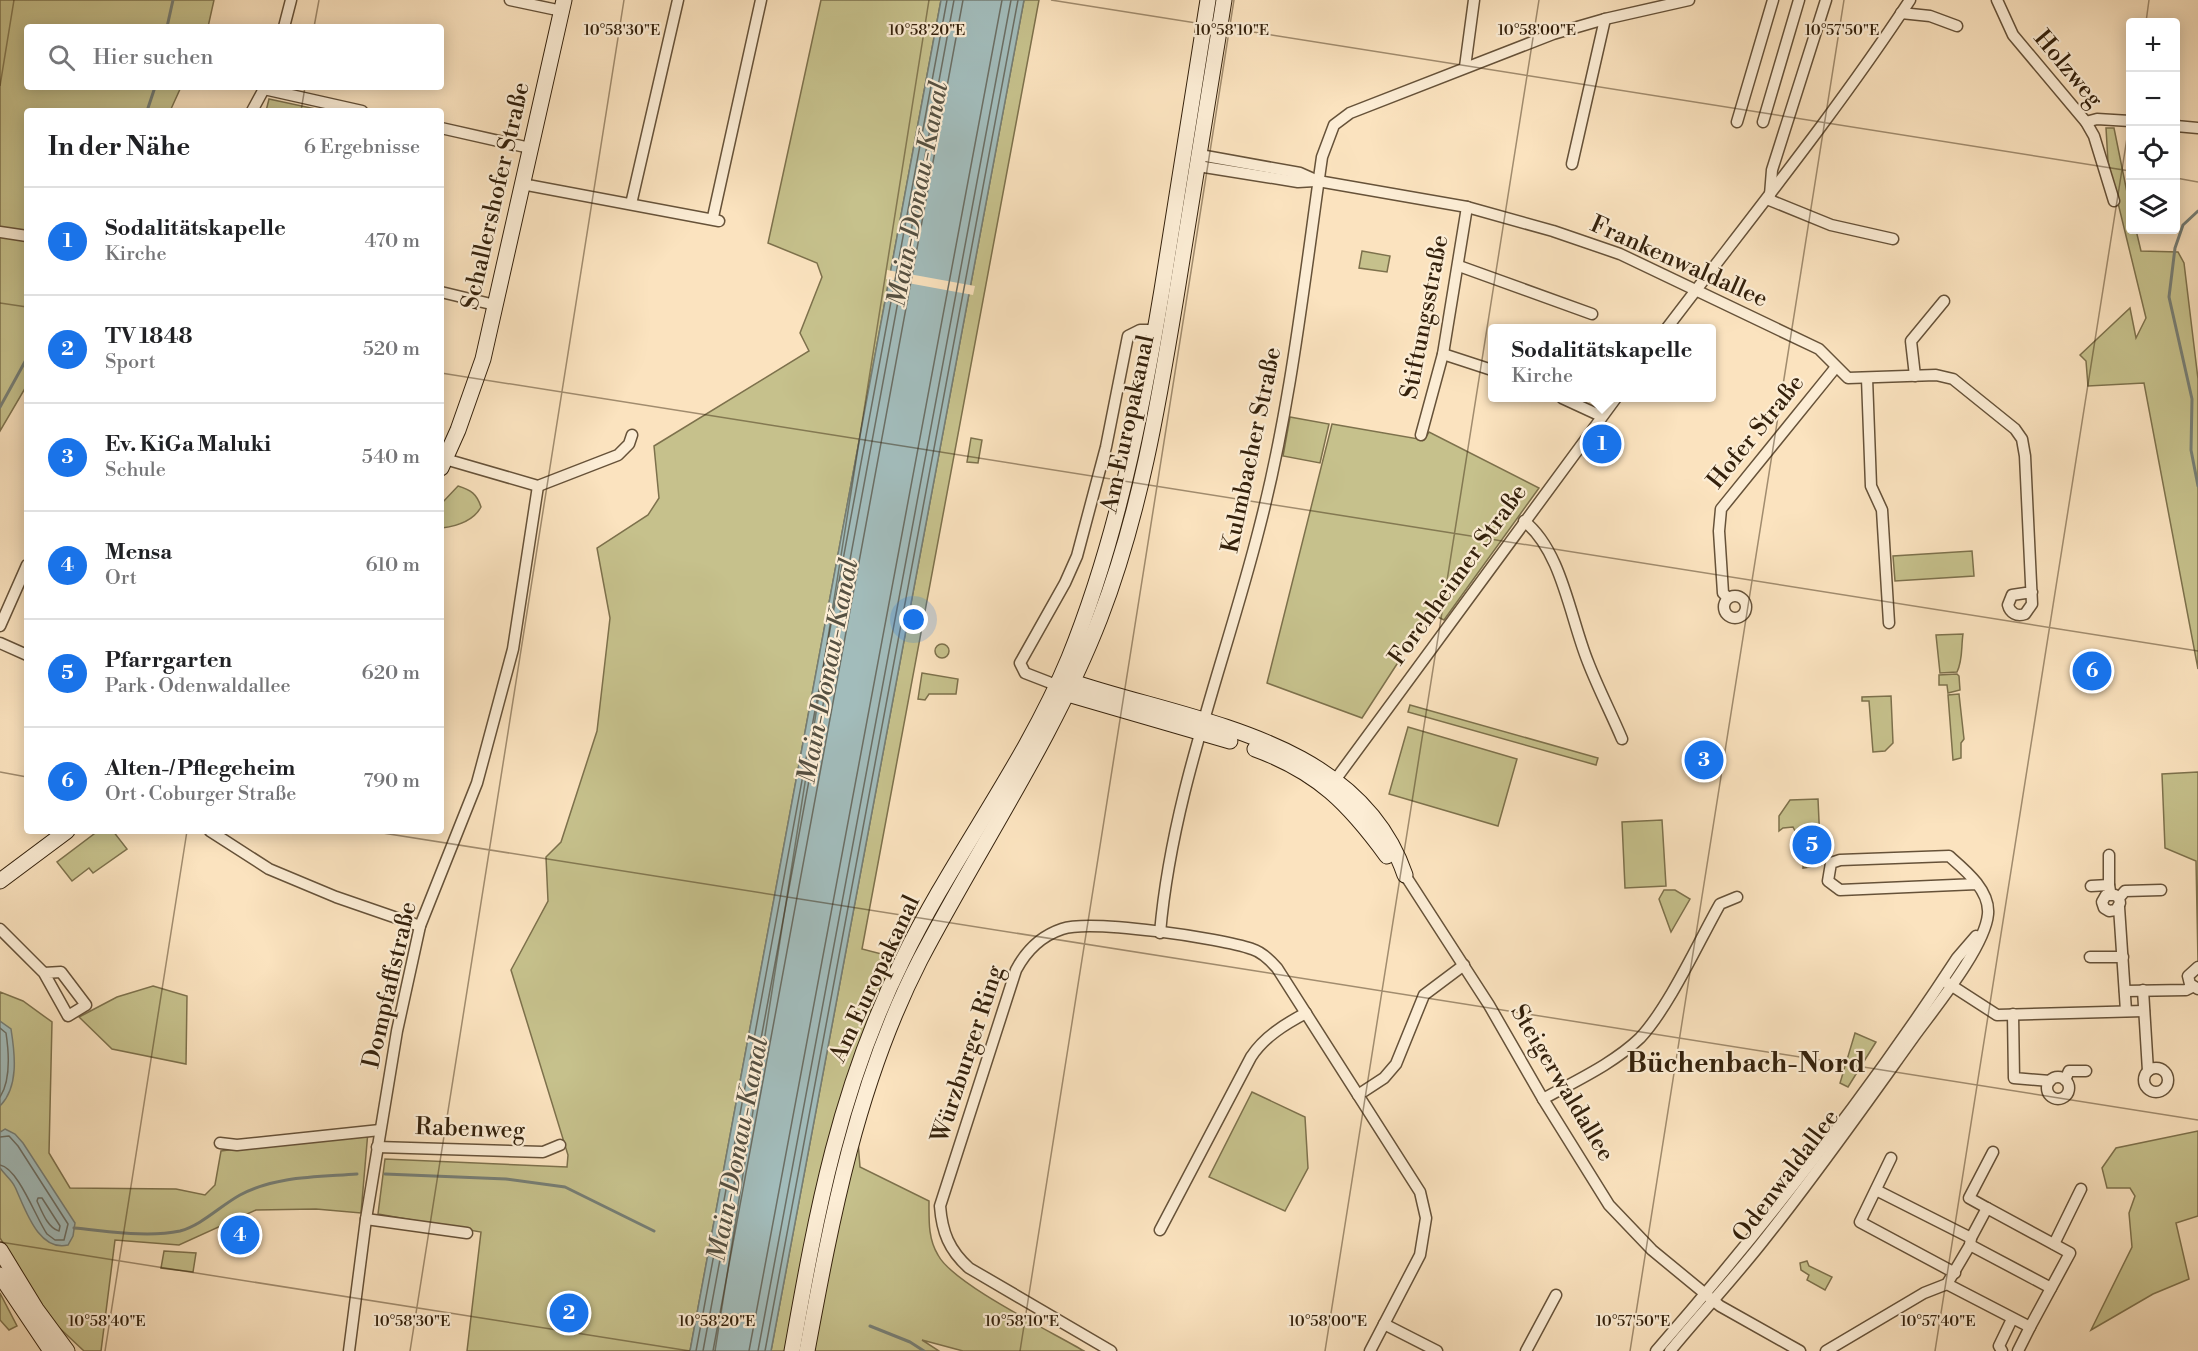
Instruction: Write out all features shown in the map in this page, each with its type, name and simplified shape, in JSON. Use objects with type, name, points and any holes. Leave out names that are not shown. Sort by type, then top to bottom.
[{"type":"main road","name":"Am Europakanal","points":[[792,1351],[815,1220],[835,1134],[852,1079],[873,1025],[904,957],[1026,744],[1066,687],[1123,496],[1138,428],[1208,0]]},
{"type":"main road","name":"Am Europakanal","points":[[807,1351],[831,1224],[867,1085],[919,962],[1025,777],[1112,587],[1140,490],[1156,421],[1224,0]]},
{"type":"main road","name":"Schallershofer Straße","points":[[444,462],[474,389],[563,5]]},
{"type":"main road","points":[[1183,158],[1199,161]]},
{"type":"main road","name":"Steigerwaldallee","points":[[1066,687],[1279,747],[1305,759],[1332,783],[1357,798],[1374,818],[1399,858],[1405,875]]},
{"type":"main road","points":[[0,881],[63,834]]},
{"type":"main road","points":[[0,1250],[36,1309],[67,1351]]},
{"type":"main road","points":[[0,1275],[51,1351]]},
{"type":"street","points":[[285,24],[291,0]]},
{"type":"street","points":[[510,0],[563,5]]},
{"type":"street","points":[[631,204],[678,0]]},
{"type":"street","points":[[522,184],[704,219],[716,219],[761,0]]},
{"type":"street","points":[[1465,67],[1474,0]]},
{"type":"street","name":"Kulmbacher Straße","points":[[1160,933],[1173,834],[1260,526],[1283,421],[1293,368],[1318,181],[1328,138],[1342,118],[1465,67],[1553,34],[1605,19],[1689,0]]},
{"type":"street","points":[[1737,122],[1773,0]]},
{"type":"street","points":[[1763,122],[1799,0]]},
{"type":"street","points":[[1769,197],[1772,170],[1826,0]]},
{"type":"street","points":[[1670,324],[1769,197],[1874,55],[1910,0]]},
{"type":"street","name":"Holzweg","points":[[1998,0],[2013,35],[2086,122],[2094,136],[2114,201]]},
{"type":"street","points":[[1901,13],[1930,16],[1957,26]]},
{"type":"street","points":[[1572,164],[1605,19]]},
{"type":"street","points":[[254,108],[263,90]]},
{"type":"street","points":[[273,90],[349,108]]},
{"type":"street","points":[[2086,122],[2097,119],[2126,122]]},
{"type":"street","points":[[2180,126],[2198,128]]},
{"type":"street","points":[[444,129],[530,148]]},
{"type":"street","name":"Frankenwaldallee","points":[[1199,161],[1300,173],[1318,181],[1467,207],[1598,246],[1652,268],[1819,349],[1848,378],[1945,376],[1961,383],[2015,429],[2022,439],[2032,592]]},
{"type":"street","points":[[1769,197],[1831,225],[1893,239]]},
{"type":"street","name":"Stiftungsstraße","points":[[1421,435],[1443,354],[1467,207]]},
{"type":"street","points":[[0,232],[24,236]]},
{"type":"street","points":[[1459,266],[1592,314]]},
{"type":"street","points":[[444,293],[495,305]]},
{"type":"street","points":[[1915,376],[1911,341],[1944,301]]},
{"type":"street","name":"Am Europakanal","points":[[1066,687],[1025,673],[1020,663],[1065,583],[1077,556],[1106,447],[1128,336],[1140,330],[1155,330]]},
{"type":"street","points":[[1443,354],[1488,369]]},
{"type":"street","name":"Hofer Straße","points":[[1728,598],[1723,593],[1719,518],[1721,509],[1836,367]]},
{"type":"street","points":[[1867,378],[1871,486],[1882,510],[1889,623]]},
{"type":"street","points":[[1571,402],[1601,416]]},
{"type":"street","name":"Forchheimer Straße","points":[[1332,783],[1613,402]]},
{"type":"street","points":[[444,464],[538,486],[618,454],[629,444],[632,435]]},
{"type":"street","name":"Dompfaffstraße","points":[[349,1351],[366,1219],[397,1031],[420,926],[477,783],[513,650],[538,486]]},
{"type":"street","points":[[1524,521],[1537,532],[1552,559],[1588,663],[1622,739]]},
{"type":"street","points":[[0,627],[24,572]]},
{"type":"street","points":[[0,643],[24,654]]},
{"type":"street","points":[[215,834],[269,869],[336,897],[420,926]]},
{"type":"street","points":[[2109,855],[2123,957],[2126,1011]]},
{"type":"street","name":"Odenwaldallee","points":[[1656,1351],[1770,1233],[1848,1130],[1947,983],[1976,945],[1984,926],[1988,914],[1985,897],[1977,884],[1949,856],[1840,860],[1831,863],[1827,875],[1832,886],[1847,891],[1977,884]]},
{"type":"street","name":"Steigerwaldallee","points":[[1405,875],[1464,965],[1609,1205],[1652,1250],[1709,1298],[1800,1351]]},
{"type":"street","points":[[2091,885],[2114,896]]},
{"type":"street","points":[[2114,896],[2125,891],[2161,890]]},
{"type":"street","points":[[1543,1099],[1606,1063],[1638,1039],[1653,1022],[1720,904],[1737,897]]},
{"type":"street","name":"Würzburger Ring","points":[[1111,1351],[969,1268],[948,1244],[942,1229],[940,1206],[1016,970],[1031,947],[1049,935],[1079,926],[1094,925],[1160,933],[1254,949],[1277,968],[1306,1012],[1420,1192],[1426,1218],[1420,1255],[1370,1351]]},
{"type":"street","points":[[0,929],[44,974]]},
{"type":"street","points":[[2090,957],[2123,957]]},
{"type":"street","points":[[1358,1095],[1384,1078],[1396,1064],[1424,995],[1464,965]]},
{"type":"street","points":[[2125,991],[2195,988],[2188,976],[2198,967]]},
{"type":"street","points":[[1947,983],[1997,1015],[2144,1011]]},
{"type":"street","points":[[2143,990],[2148,1071]]},
{"type":"street","points":[[1160,1230],[1255,1050],[1271,1034],[1306,1012]]},
{"type":"street","points":[[2013,1014],[2014,1078],[2050,1081],[2059,1077],[2065,1080],[2068,1086],[2067,1093],[2059,1098],[2052,1097],[2048,1091],[2050,1081]]},
{"type":"street","points":[[2065,1080],[2069,1071],[2086,1071]]},
{"type":"street","name":"Rabenweg","points":[[220,1143],[237,1145],[380,1130]]},
{"type":"street","name":"Rabenweg","points":[[377,1146],[543,1152],[560,1145]]},
{"type":"street","points":[[1993,1152],[1969,1198],[2070,1253],[2018,1351]]},
{"type":"street","points":[[1891,1158],[1860,1222],[1955,1273]]},
{"type":"street","points":[[2054,1244],[2081,1189]]},
{"type":"street","points":[[1876,1190],[1971,1241],[2051,1288]]},
{"type":"street","points":[[1826,1351],[1924,1293],[1947,1284],[1955,1273],[1987,1208]]},
{"type":"street","points":[[366,1219],[467,1233]]},
{"type":"street","points":[[1947,1284],[2030,1327]]},
{"type":"street","points":[[1526,1351],[1556,1295]]},
{"type":"street","name":"Odenwaldallee","points":[[1670,1351],[1709,1298]]},
{"type":"street","points":[[2002,1351],[1999,1346],[2012,1319]]},
{"type":"street","points":[[1384,1324],[1437,1351]]},
{"type":"shaded area","points":[[0,0],[214,0],[209,24],[24,24],[24,90],[180,90],[171,108],[24,108],[24,390],[0,431]]},
{"type":"shaded area","points":[[821,0],[941,0],[690,1351],[467,1351],[481,1232],[378,1214],[385,1159],[567,1167],[568,1155],[511,970],[548,901],[546,857],[561,842],[597,731],[610,618],[597,548],[648,515],[659,498],[654,446],[809,351],[800,333],[822,277],[817,263],[768,243]]},
{"type":"shaded area","points":[[1024,0],[1039,0],[862,949],[897,958],[852,1064],[860,1167],[929,1201],[932,1242],[947,1267],[982,1293],[1084,1351],[963,1351],[922,1340],[939,1351],[771,1351]]},
{"type":"shaded area","points":[[269,99],[311,108],[267,108]]},
{"type":"shaded area","points":[[2106,128],[2114,128],[2126,187],[2126,234],[2137,234],[2141,251],[2178,252],[2184,263],[2198,379],[2198,669],[2144,383],[2088,386],[2086,361],[2080,355],[2130,308],[2136,338],[2146,318],[2108,162]]},
{"type":"shaded area","points":[[1362,251],[1390,256],[1387,272],[1359,268]]},
{"type":"shaded area","points":[[1290,417],[1329,424],[1320,463],[1283,456]]},
{"type":"shaded area","points":[[1332,424],[1424,440],[1429,432],[1539,488],[1444,620],[1430,613],[1362,718],[1267,683]]},
{"type":"shaded area","points":[[971,438],[982,440],[978,463],[967,462]]},
{"type":"shaded area","points":[[458,486],[473,493],[481,507],[464,522],[444,528],[444,501]]},
{"type":"shaded area","points":[[1972,551],[1974,576],[1895,581],[1893,556]]},
{"type":"shaded area","points":[[1963,634],[1957,672],[1940,673],[1936,635]]},
{"type":"shaded area","points":[[939,644],[945,644],[949,651],[945,658],[939,658],[935,654],[935,648]]},
{"type":"shaded area","points":[[922,673],[958,679],[956,694],[929,694],[925,700],[918,699]]},
{"type":"shaded area","points":[[1957,674],[1960,690],[1948,693],[1947,685],[1939,685],[1939,675]]},
{"type":"shaded area","points":[[1959,694],[1964,739],[1961,743],[1961,758],[1953,760],[1948,695]]},
{"type":"shaded area","points":[[1891,696],[1893,743],[1885,751],[1873,752],[1869,701],[1862,701],[1862,697]]},
{"type":"shaded area","points":[[1410,705],[1598,758],[1596,765],[1408,712]]},
{"type":"shaded area","points":[[1408,727],[1517,759],[1498,826],[1389,794]]},
{"type":"shaded area","points":[[2198,772],[2198,963],[2196,861],[2165,848],[2162,774]]},
{"type":"shaded area","points":[[1818,799],[1821,865],[1803,868],[1803,830],[1795,831],[1793,827],[1779,831],[1779,816],[1790,800]]},
{"type":"shaded area","points":[[1662,820],[1666,886],[1625,888],[1622,822]]},
{"type":"shaded area","points":[[94,834],[115,834],[127,849],[93,873],[89,868],[72,881],[57,862]]},
{"type":"shaded area","points":[[1664,890],[1675,890],[1690,899],[1671,932],[1659,899]]},
{"type":"shaded area","points":[[153,986],[187,996],[186,1064],[112,1049],[79,1017],[117,997]]},
{"type":"shaded area","points":[[0,992],[23,1001],[52,1022],[49,1153],[70,1188],[176,1189],[205,1195],[215,1185],[221,1151],[368,1131],[361,1213],[316,1209],[256,1210],[179,1245],[115,1240],[101,1351],[84,1351],[52,1321],[0,1238]]},
{"type":"shaded area","points":[[1855,1033],[1876,1042],[1848,1087],[1840,1083]]},
{"type":"shaded area","points":[[1252,1092],[1305,1117],[1308,1168],[1285,1211],[1209,1177]]},
{"type":"shaded area","points":[[2198,1131],[2198,1216],[2176,1223],[2189,1279],[2153,1294],[2091,1330],[2132,1247],[2129,1213],[2135,1196],[2130,1188],[2107,1188],[2102,1168],[2116,1148]]},
{"type":"shaded area","points":[[164,1251],[196,1253],[193,1272],[161,1268]]},
{"type":"shaded area","points":[[1807,1261],[1809,1266],[1832,1277],[1825,1290],[1807,1280],[1809,1275],[1801,1270],[1800,1263]]},
{"type":"shaded area","points":[[0,1293],[17,1326],[9,1330],[0,1320]]},
{"type":"water","name":"Main-Donau-Kanal","points":[[941,0],[1024,0],[771,1351],[690,1351]]},
{"type":"water","points":[[0,1021],[11,1029],[14,1070],[10,1089],[0,1106]]},
{"type":"water","points":[[5,1129],[15,1134],[23,1143],[75,1223],[73,1236],[68,1245],[48,1242],[41,1235],[28,1216],[14,1184],[0,1168],[0,1132]]},
{"type":"pier","points":[[887,270],[975,286],[973,295],[886,279]]},
{"type":"waterway","points":[[168,24],[173,0]]},
{"type":"waterway","points":[[148,108],[154,90]]},
{"type":"waterway","points":[[2198,211],[2183,225],[2175,248],[2169,297],[2192,399],[2191,450],[2198,486]]},
{"type":"waterway","points":[[0,407],[24,363]]},
{"type":"waterway","points":[[74,1228],[141,1234],[180,1231],[203,1220],[240,1195],[267,1184],[297,1178],[357,1174]]},
{"type":"waterway","points":[[385,1174],[506,1179],[565,1187],[654,1231]]},
{"type":"waterway","points":[[870,1326],[910,1342],[924,1351]]},
{"type":"place","name":"Sodalitätskapelle","points":[[1602,444]]},
{"type":"place","name":"Alten-/ Pflegeheim","points":[[2092,671]]},
{"type":"place","name":"Ev. KiGa Maluki","points":[[1704,760]]},
{"type":"place","name":"Pfarrgarten","points":[[1812,845]]},
{"type":"place","name":"Mensa","points":[[240,1235]]},
{"type":"place","name":"TV 1848","points":[[569,1313]]},
{"type":"district","name":"Büchenbach-Nord","points":[[1746,1064]]}]
